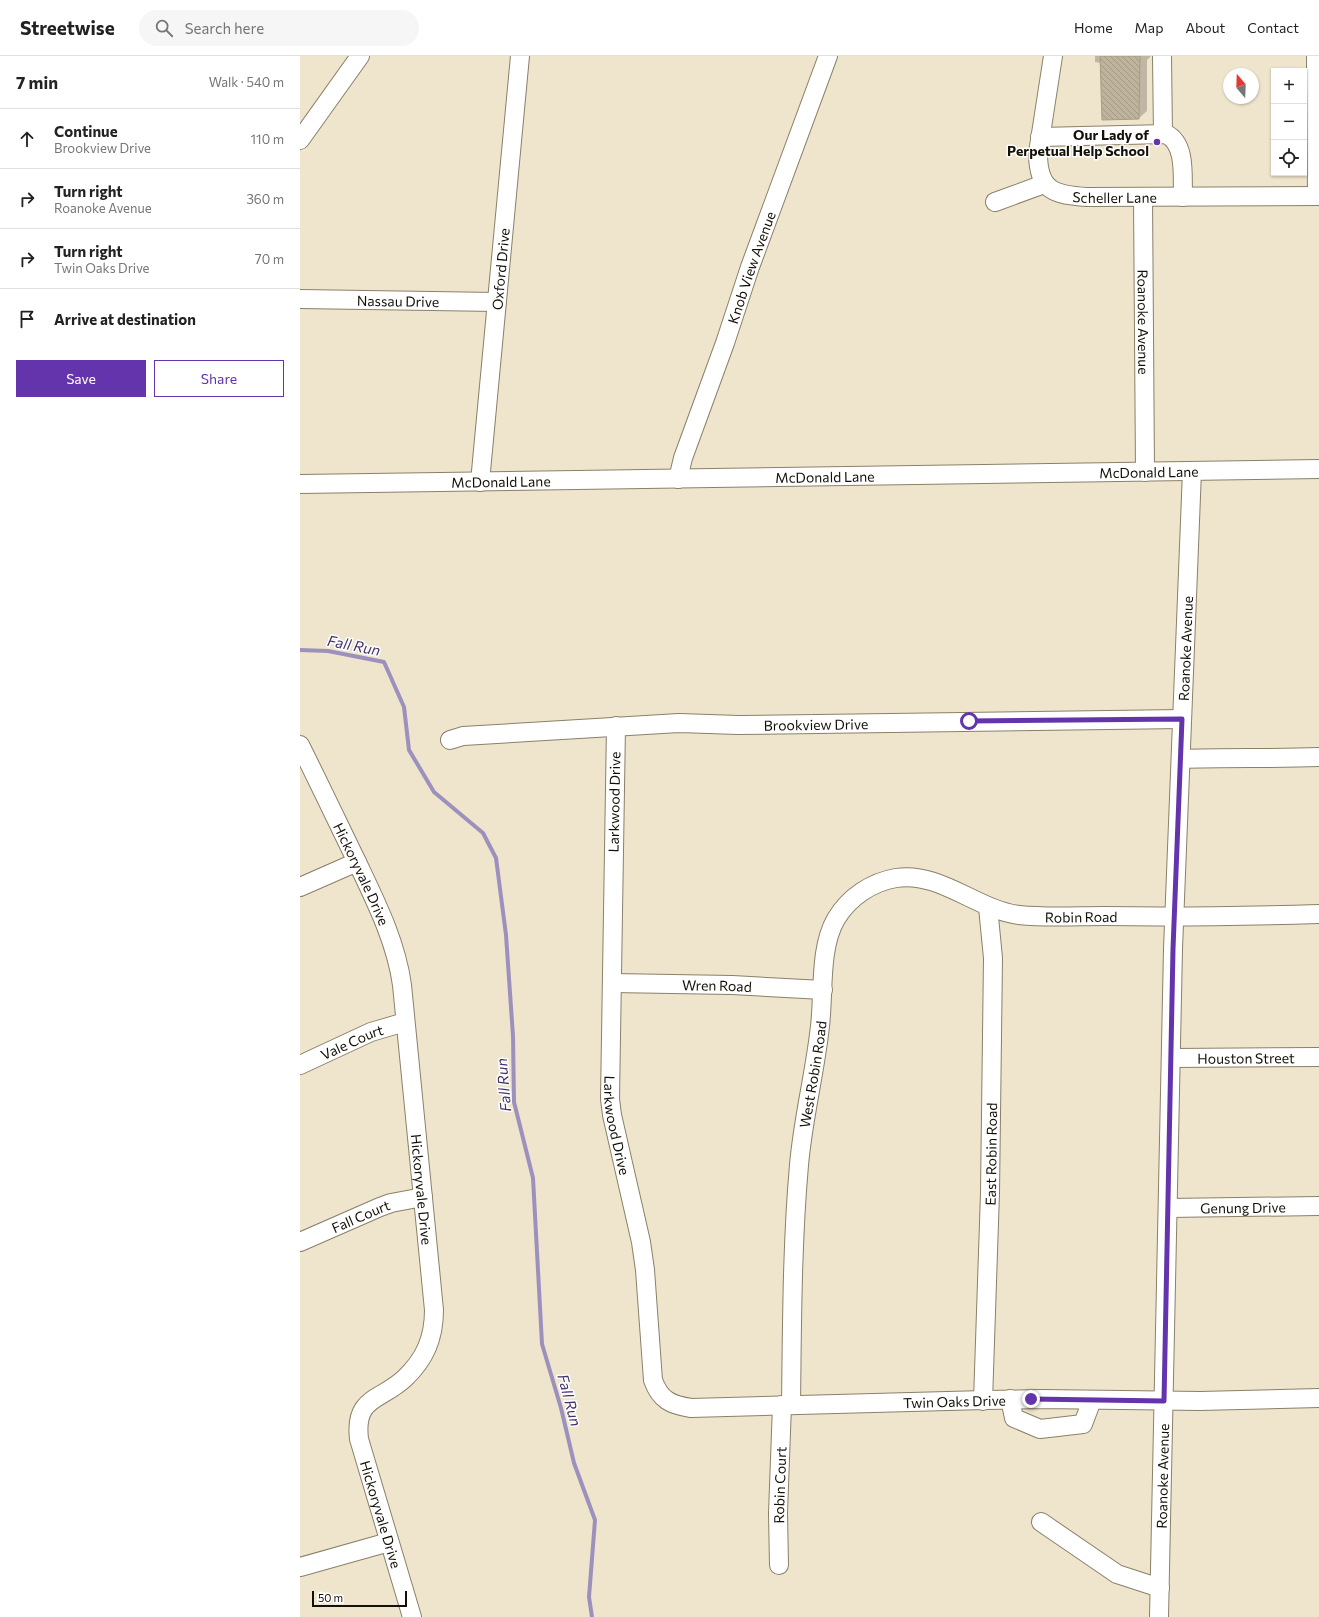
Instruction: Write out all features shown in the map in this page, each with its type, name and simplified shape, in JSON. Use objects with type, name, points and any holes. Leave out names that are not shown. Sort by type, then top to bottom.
[{"type":"street","points":[[300,140],[360,56]]},
{"type":"street","name":"Oxford Drive","points":[[480,482],[520,56]]},
{"type":"street","name":"Knob View Avenue","points":[[678,479],[683,458],[725,344],[750,267],[828,56]]},
{"type":"street","points":[[995,202],[1044,184],[1038,166],[1038,153],[1053,56]]},
{"type":"street","points":[[1162,56],[1163,134]]},
{"type":"street","points":[[1316,56],[1318,196]]},
{"type":"street","points":[[1040,137],[1163,134],[1170,136],[1181,155],[1183,197]]},
{"type":"street","name":"Scheller Lane","points":[[1044,184],[1059,193],[1071,196],[1318,196]]},
{"type":"street","name":"Roanoke Avenue","points":[[1143,197],[1145,472]]},
{"type":"street","name":"Nassau Drive","points":[[300,299],[497,302]]},
{"type":"street","name":"McDonald Lane","points":[[300,484],[331,485],[1319,469]]},
{"type":"street","name":"Roanoke Avenue","points":[[1159,1617],[1172,1058],[1173,949],[1192,471]]},
{"type":"street","name":"McDonald Lane","points":[[300,493],[331,485]]},
{"type":"street","name":"Brookview Drive","points":[[450,740],[463,736],[679,723],[754,725],[1182,719]]},
{"type":"street","name":"Larkwood Drive","points":[[616,726],[610,1099],[612,1115],[641,1242],[645,1270],[653,1380],[656,1390],[662,1397],[680,1406],[692,1408],[786,1405]]},
{"type":"street","name":"Hickoryvale Drive","points":[[300,744],[369,887],[397,957],[402,985],[434,1310],[434,1324],[431,1337],[421,1360],[404,1379],[364,1407],[359,1417],[358,1428],[359,1439],[412,1617]]},
{"type":"street","points":[[1181,759],[1216,757],[1246,759],[1319,757]]},
{"type":"street","points":[[300,887],[356,862]]},
{"type":"street","name":"West Robin Road","points":[[786,1405],[799,1165],[819,1031],[826,952],[830,931],[845,906],[856,895],[869,887],[898,878],[913,878],[939,883],[988,907]]},
{"type":"street","name":"Robin Road","points":[[988,907],[1004,912],[1024,915],[1175,917],[1319,914]]},
{"type":"street","name":"East Robin Road","points":[[983,1401],[990,1193],[993,958],[988,907]]},
{"type":"street","name":"Wren Road","points":[[612,983],[823,990]]},
{"type":"street","name":"Vale Court","points":[[300,1065],[371,1032],[405,1022]]},
{"type":"street","name":"Houston Street","points":[[1172,1058],[1319,1057]]},
{"type":"street","name":"Fall Court","points":[[300,1242],[380,1207],[391,1203],[422,1197]]},
{"type":"street","name":"Genung Drive","points":[[1168,1208],[1319,1206]]},
{"type":"street","name":"Twin Oaks Drive","points":[[786,1405],[983,1401],[1010,1399],[1164,1401],[1319,1398]]},
{"type":"street","points":[[1010,1399],[1014,1418],[1040,1429],[1083,1424],[1092,1400]]},
{"type":"street","name":"Robin Court","points":[[779,1565],[778,1513],[786,1405]]},
{"type":"street","points":[[1041,1522],[1117,1574],[1160,1588]]},
{"type":"street","points":[[300,1567],[389,1542]]},
{"type":"building","points":[[1100,56],[1140,56],[1139,119],[1102,120]]},
{"type":"waterway","name":"Fall Run","points":[[300,650],[328,651],[384,662],[404,707],[409,750],[434,792],[483,833],[496,858],[506,935],[513,1036],[514,1102],[533,1178],[542,1344],[561,1408],[574,1463],[595,1520],[589,1597],[592,1617]]},
{"type":"place","name":"Our Lady of Perpetual Help School","points":[[1157,142]]},
{"type":"route","points":[[969,721],[1182,719],[1173,949],[1164,1401],[1031,1399]]}]
